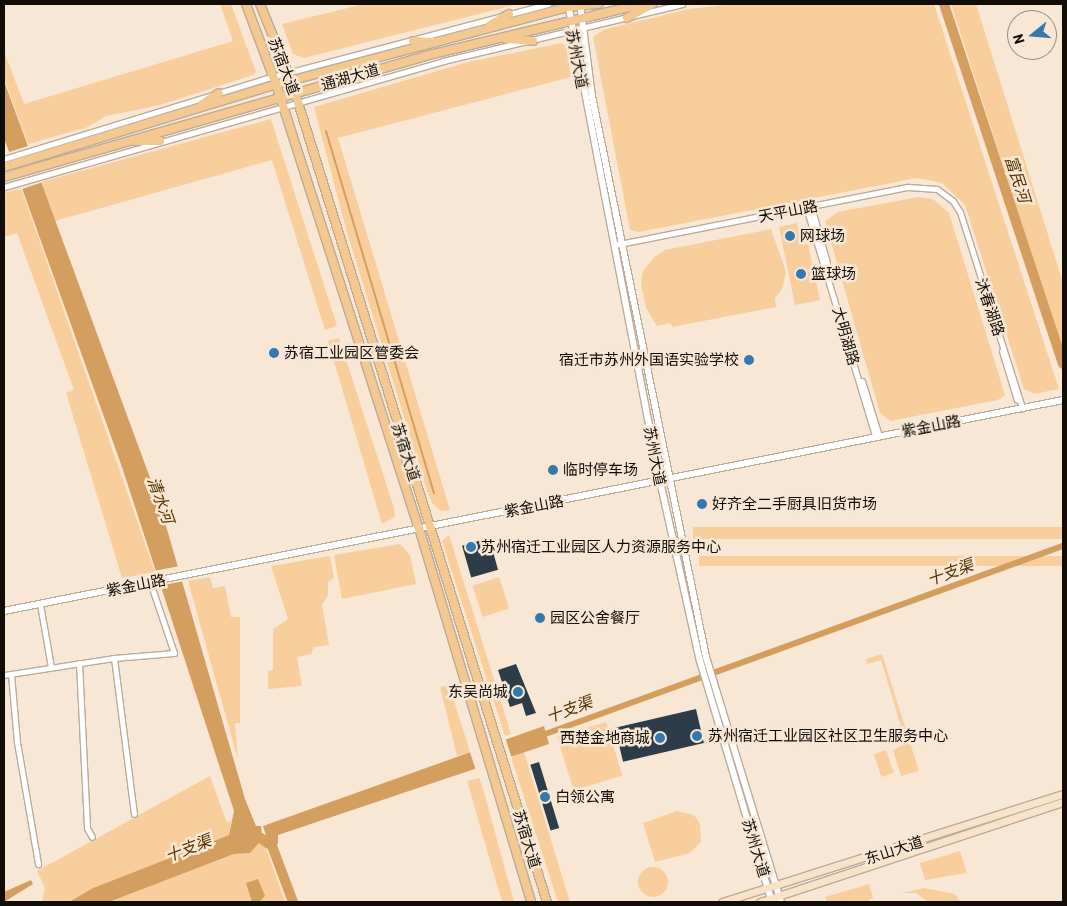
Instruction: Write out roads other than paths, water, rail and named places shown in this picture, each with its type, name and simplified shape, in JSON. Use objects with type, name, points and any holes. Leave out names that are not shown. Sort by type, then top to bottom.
[{"type":"main road","name":"苏宿大道","points":[[246,4],[274,77],[419,528],[531,902]]},
{"type":"main road","name":"苏宿大道","points":[[260,4],[289,73],[547,902]]},
{"type":"main road","name":"通湖大道","points":[[4,164],[67,144],[568,6],[599,4]]},
{"type":"main road","name":"通湖大道","points":[[7,176],[280,97],[499,38],[641,4]]},
{"type":"main road","points":[[626,18],[652,4]]},
{"type":"main road","points":[[482,30],[510,14]]},
{"type":"main road","points":[[499,38],[533,41]]},
{"type":"main road","points":[[414,41],[439,42]]},
{"type":"main road","points":[[195,109],[220,93]]},
{"type":"main road","points":[[126,141],[160,141]]},
{"type":"main road","name":"东山大道","points":[[722,902],[776,887],[1063,794]]},
{"type":"main road","name":"东山大道","points":[[760,902],[780,899],[1063,802]]},
{"type":"street","points":[[67,144],[274,77],[548,4]]},
{"type":"street","points":[[4,187],[465,55],[533,41],[571,30],[682,4]]},
{"type":"street","name":"苏州大道","points":[[568,6],[569,21],[660,481],[703,659],[718,695],[780,899]]},
{"type":"street","name":"苏州大道","points":[[580,6],[582,28],[622,245],[710,698],[771,901]]},
{"type":"street","name":"天平山路","points":[[614,247],[809,208],[922,189],[942,195],[955,206]]},
{"type":"street","name":"沐春湖路","points":[[955,206],[1021,408]]},
{"type":"street","name":"大明湖路","points":[[809,208],[877,436]]},
{"type":"street","name":"紫金山路","points":[[4,611],[1062,400]]},
{"type":"street","points":[[4,675],[114,658],[174,653],[150,582]]},
{"type":"street","points":[[40,604],[51,667]]},
{"type":"street","points":[[114,658],[134,814]]},
{"type":"street","points":[[79,663],[87,828],[92,837]]},
{"type":"street","points":[[11,674],[17,742],[38,864]]},
{"type":"waterway","name":"富民河","points":[[944,4],[1063,364]]},
{"type":"waterway","points":[[326,131],[434,493]]},
{"type":"waterway","name":"十支渠","points":[[540,736],[1063,546]]},
{"type":"waterway","name":"清水河","points":[[261,838],[272,846],[293,902]]},
{"type":"place","name":"网球场","points":[[790,236]]},
{"type":"place","name":"篮球场","points":[[801,274]]},
{"type":"place","name":"苏宿工业园区管委会","points":[[274,353]]},
{"type":"place","name":"宿迁市苏州外国语实验学校","points":[[749,360]]},
{"type":"place","name":"临时停车场","points":[[553,470]]},
{"type":"place","name":"好齐全二手厨具旧货市场","points":[[702,504]]},
{"type":"place","name":"苏州宿迁工业园区人力资源服务中心","points":[[471,547]]},
{"type":"place","name":"园区公舍餐厅","points":[[540,618]]},
{"type":"place","name":"东吴尚城","points":[[518,692]]},
{"type":"place","name":"苏州宿迁工业园区社区卫生服务中心","points":[[697,736]]},
{"type":"place","name":"西楚金地商城","points":[[660,738]]},
{"type":"place","name":"白领公寓","points":[[545,797]]}]
